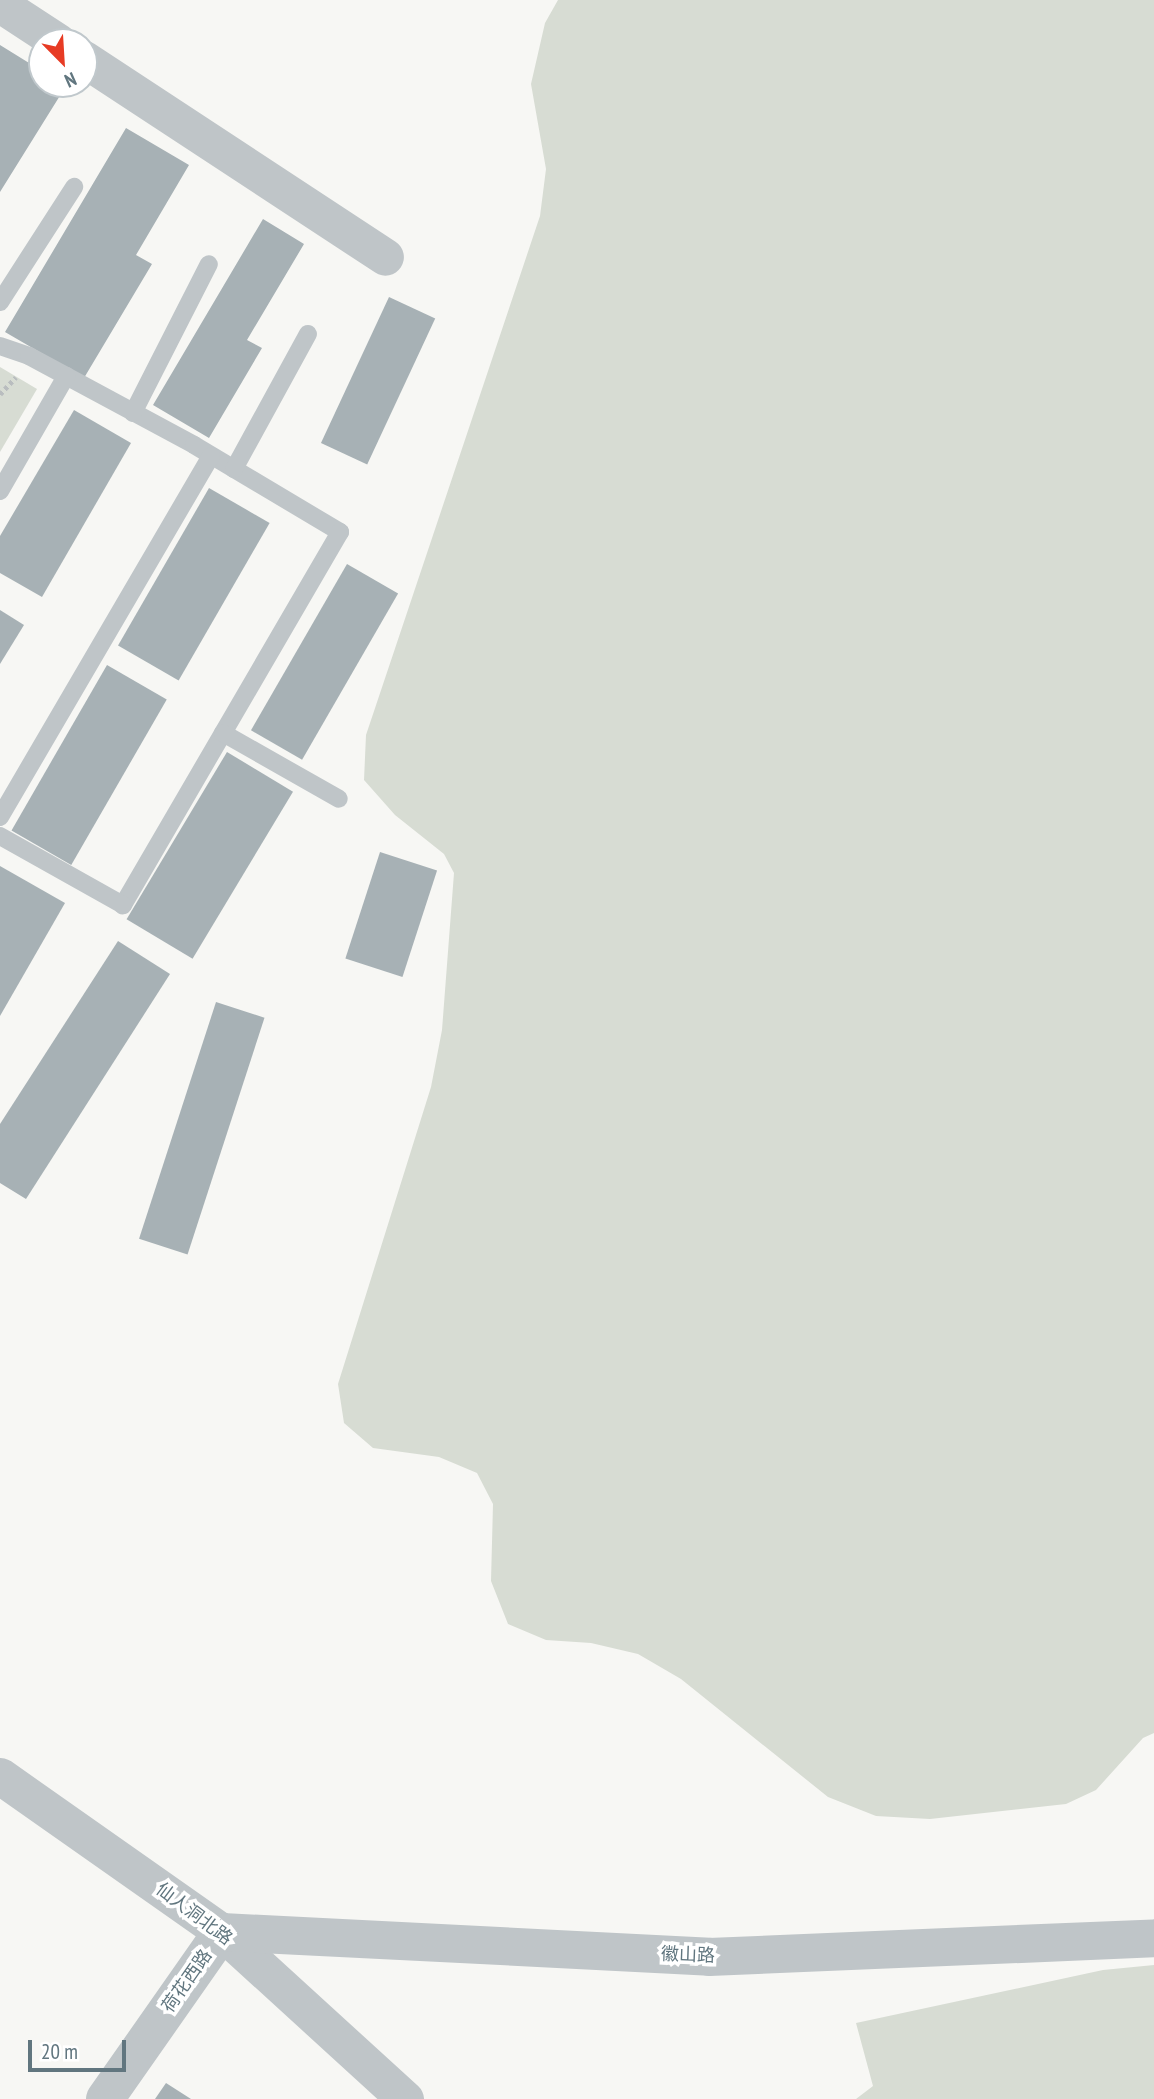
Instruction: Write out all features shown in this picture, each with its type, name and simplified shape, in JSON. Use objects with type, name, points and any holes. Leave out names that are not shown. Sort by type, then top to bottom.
[{"type":"street","points":[[0,4],[37,28]]},
{"type":"street","points":[[98,68],[385,257]]},
{"type":"street","name":"仙人洞北路","points":[[0,1776],[222,1932],[405,2099]]},
{"type":"street","name":"徽山路","points":[[222,1932],[709,1957],[1154,1938]]},
{"type":"street","name":"荷花西路","points":[[105,2099],[222,1932]]},
{"type":"lane","points":[[0,302],[74,187]]},
{"type":"lane","points":[[133,413],[209,264]]},
{"type":"lane","points":[[234,469],[308,334]]},
{"type":"lane","points":[[0,346],[29,356],[66,376],[234,469],[340,532],[123,905],[0,836]]},
{"type":"lane","points":[[0,491],[66,376]]},
{"type":"lane","points":[[0,817],[211,456]]},
{"type":"lane","points":[[223,733],[339,799]]},
{"type":"shaded area","points":[[558,0],[1154,0],[1154,1733],[1143,1738],[1096,1790],[1066,1804],[930,1819],[876,1816],[828,1797],[681,1679],[638,1654],[591,1643],[546,1640],[508,1624],[491,1581],[493,1504],[477,1473],[439,1457],[373,1448],[344,1423],[338,1384],[431,1087],[442,1030],[454,873],[444,854],[395,815],[364,780],[366,735],[540,216],[546,169],[531,84],[545,23]]},
{"type":"shaded area","points":[[0,367],[37,389],[0,452]]},
{"type":"shaded area","points":[[1154,1965],[1154,2099],[856,2099],[873,2086],[856,2023],[1103,1970]]},
{"type":"building","points":[[0,45],[28,62],[28,98],[59,98],[0,192]]},
{"type":"building","points":[[126,128],[189,165],[136,255],[152,264],[84,378],[5,332]]},
{"type":"building","points":[[263,219],[304,244],[247,340],[262,348],[209,438],[153,405]]},
{"type":"building","points":[[389,297],[435,319],[367,464],[321,443]]},
{"type":"building","points":[[74,410],[131,443],[42,597],[0,573],[0,536]]},
{"type":"building","points":[[209,488],[270,523],[179,681],[118,646]]},
{"type":"building","points":[[347,564],[398,594],[302,760],[251,730]]},
{"type":"building","points":[[0,610],[24,625],[0,664]]},
{"type":"building","points":[[107,665],[167,700],[71,865],[12,830]]},
{"type":"building","points":[[227,752],[293,792],[193,959],[127,919]]},
{"type":"building","points":[[380,852],[437,871],[402,977],[345,959]]},
{"type":"building","points":[[0,866],[65,903],[0,1016]]},
{"type":"building","points":[[118,941],[170,974],[26,1199],[0,1183],[0,1124]]},
{"type":"building","points":[[216,1002],[265,1018],[188,1255],[139,1239]]},
{"type":"building","points":[[166,2083],[191,2099],[155,2099]]}]
